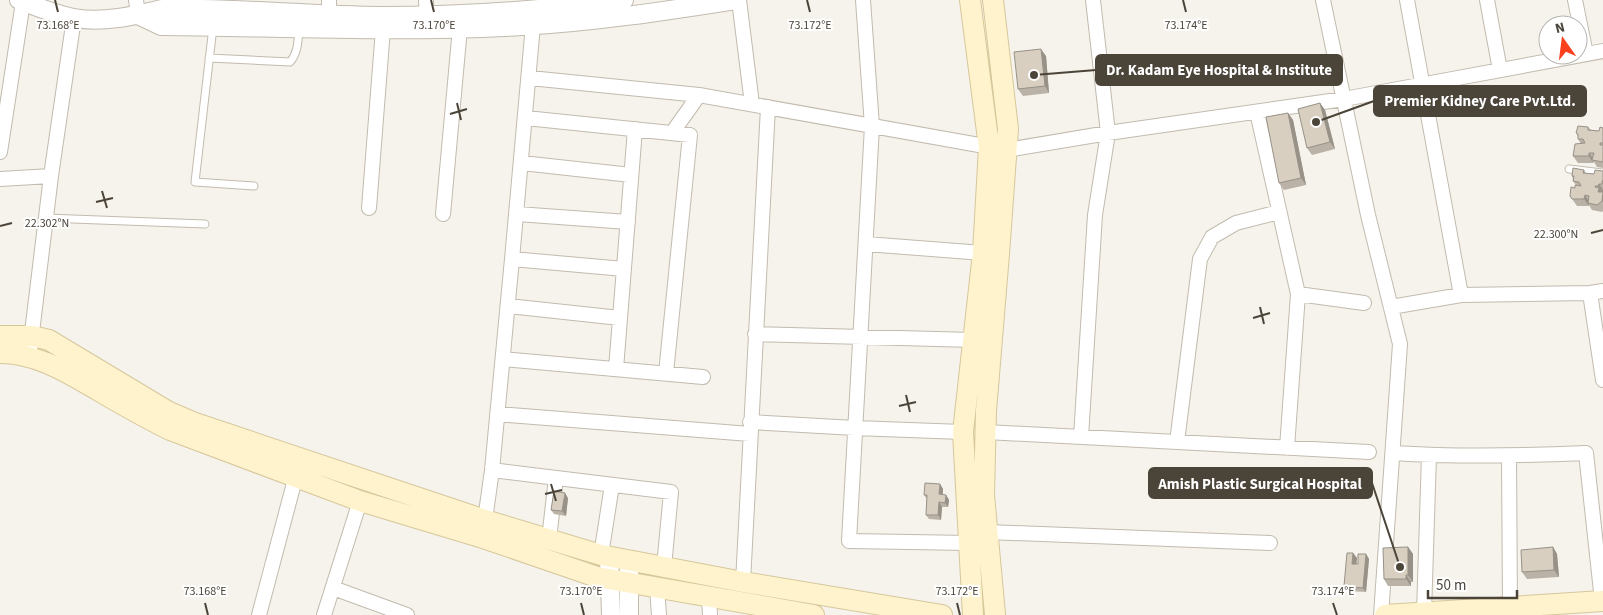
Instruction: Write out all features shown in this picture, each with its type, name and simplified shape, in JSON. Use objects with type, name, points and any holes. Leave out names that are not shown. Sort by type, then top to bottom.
[{"type":"main road","points":[[970,0],[998,149],[984,495],[995,615],[988,612],[973,615],[963,432],[983,252],[998,149],[1008,129],[993,0]]},
{"type":"main road","points":[[0,336],[32,336],[60,345],[169,412],[299,467],[360,501],[608,579],[658,588],[709,606],[814,615]]},
{"type":"main road","points":[[0,353],[29,357],[52,364],[170,430],[605,555],[743,582],[942,615]]},
{"type":"main road","points":[[1383,615],[1467,613],[1510,607],[1602,601]]},
{"type":"street","points":[[137,8],[161,26],[213,27],[299,20],[329,14],[427,15],[537,10],[624,0]]},
{"type":"street","points":[[329,14],[384,29],[427,15],[460,28],[534,25],[656,13],[737,0],[752,104]]},
{"type":"street","points":[[863,0],[872,126],[849,541],[969,543]]},
{"type":"street","points":[[1081,437],[1095,215],[1108,133],[1093,0]]},
{"type":"street","points":[[1323,0],[1368,215],[1400,344],[1383,615]]},
{"type":"street","points":[[1407,0],[1462,295]]},
{"type":"street","points":[[1487,0],[1500,70]]},
{"type":"street","points":[[1575,0],[1578,15]]},
{"type":"street","points":[[0,152],[6,72],[21,1],[74,18],[101,20],[137,8],[171,9],[299,20]]},
{"type":"street","points":[[29,357],[51,176],[74,18]]},
{"type":"street","points":[[485,520],[492,470],[534,25]]},
{"type":"street","points":[[443,214],[460,28]]},
{"type":"street","points":[[369,208],[384,29]]},
{"type":"street","points":[[1588,54],[1603,51]]},
{"type":"street","points":[[530,78],[699,95],[998,149],[1344,99],[1538,63]]},
{"type":"street","points":[[672,133],[699,95]]},
{"type":"street","points":[[743,582],[768,107]]},
{"type":"street","points":[[1257,112],[1298,294],[1288,448]]},
{"type":"street","points":[[526,118],[690,134],[666,373]]},
{"type":"street","points":[[616,369],[635,129]]},
{"type":"street","points":[[522,163],[631,175]]},
{"type":"street","points":[[0,179],[51,176]]},
{"type":"street","points":[[1177,442],[1200,259],[1212,237],[1236,223],[1279,212]]},
{"type":"street","points":[[517,214],[628,222]]},
{"type":"street","points":[[866,244],[983,252]]},
{"type":"street","points":[[512,259],[624,269]]},
{"type":"street","points":[[1391,307],[1462,295],[1596,292],[1603,380]]},
{"type":"street","points":[[1298,294],[1364,303]]},
{"type":"street","points":[[508,306],[620,318]]},
{"type":"street","points":[[755,334],[973,340]]},
{"type":"street","points":[[502,359],[703,377]]},
{"type":"street","points":[[497,414],[750,428],[855,428],[963,432]]},
{"type":"street","points":[[986,432],[1369,452]]},
{"type":"street","points":[[1393,453],[1429,456],[1509,456],[1586,453],[1602,601]]},
{"type":"street","points":[[1424,613],[1429,456]]},
{"type":"street","points":[[1509,456],[1510,607]]},
{"type":"street","points":[[259,615],[299,467]]},
{"type":"street","points":[[492,470],[671,492],[664,567]]},
{"type":"street","points":[[549,539],[556,478]]},
{"type":"street","points":[[611,615],[605,555],[612,485]]},
{"type":"street","points":[[324,615],[360,501]]},
{"type":"street","points":[[988,532],[1270,543]]},
{"type":"street","points":[[629,615],[628,583],[630,560]]},
{"type":"street","points":[[333,588],[406,615]]},
{"type":"street","points":[[658,588],[659,615]]},
{"type":"lane","points":[[209,58],[290,62],[294,57],[298,44],[299,20]]},
{"type":"lane","points":[[213,27],[195,182],[254,186]]},
{"type":"lane","points":[[1569,169],[1603,174]]},
{"type":"lane","points":[[46,218],[205,224]]},
{"type":"building","points":[[1041,49],[1045,86],[1018,89],[1014,52]]},
{"type":"building","points":[[1320,103],[1330,142],[1307,148],[1298,109]]},
{"type":"building","points":[[1288,113],[1301,178],[1279,183],[1266,117]]},
{"type":"building","points":[[1578,126],[1588,127],[1588,130],[1599,131],[1600,127],[1603,128],[1603,143],[1600,143],[1600,145],[1603,145],[1603,162],[1592,160],[1594,153],[1589,153],[1589,156],[1573,156],[1575,144],[1585,143],[1583,139],[1578,139],[1578,134],[1576,133]]},
{"type":"building","points":[[1573,168],[1584,170],[1583,173],[1594,174],[1595,170],[1603,171],[1602,184],[1595,186],[1599,188],[1598,192],[1603,192],[1602,201],[1597,205],[1588,203],[1589,196],[1585,195],[1584,199],[1572,199],[1570,196],[1571,187],[1575,188],[1575,185],[1581,186],[1579,182],[1573,181]]},
{"type":"building","points":[[925,483],[940,484],[939,494],[946,495],[945,503],[939,502],[938,515],[926,515],[927,495],[924,495]]},
{"type":"building","points":[[554,491],[565,493],[562,511],[551,510]]},
{"type":"building","points":[[1408,547],[1408,575],[1406,575],[1406,579],[1384,579],[1383,548]]},
{"type":"building","points":[[1553,547],[1554,570],[1522,572],[1521,550]]},
{"type":"building","points":[[1347,553],[1353,553],[1352,564],[1358,564],[1358,554],[1366,554],[1363,588],[1344,586]]},
{"type":"place","name":"Dr. Kadam Eye Hospital & Institute","points":[[1034,75]]},
{"type":"place","name":"Premier Kidney Care Pvt.Ltd.","points":[[1316,122]]},
{"type":"place","name":"Amish Plastic Surgical Hospital","points":[[1400,567]]}]
